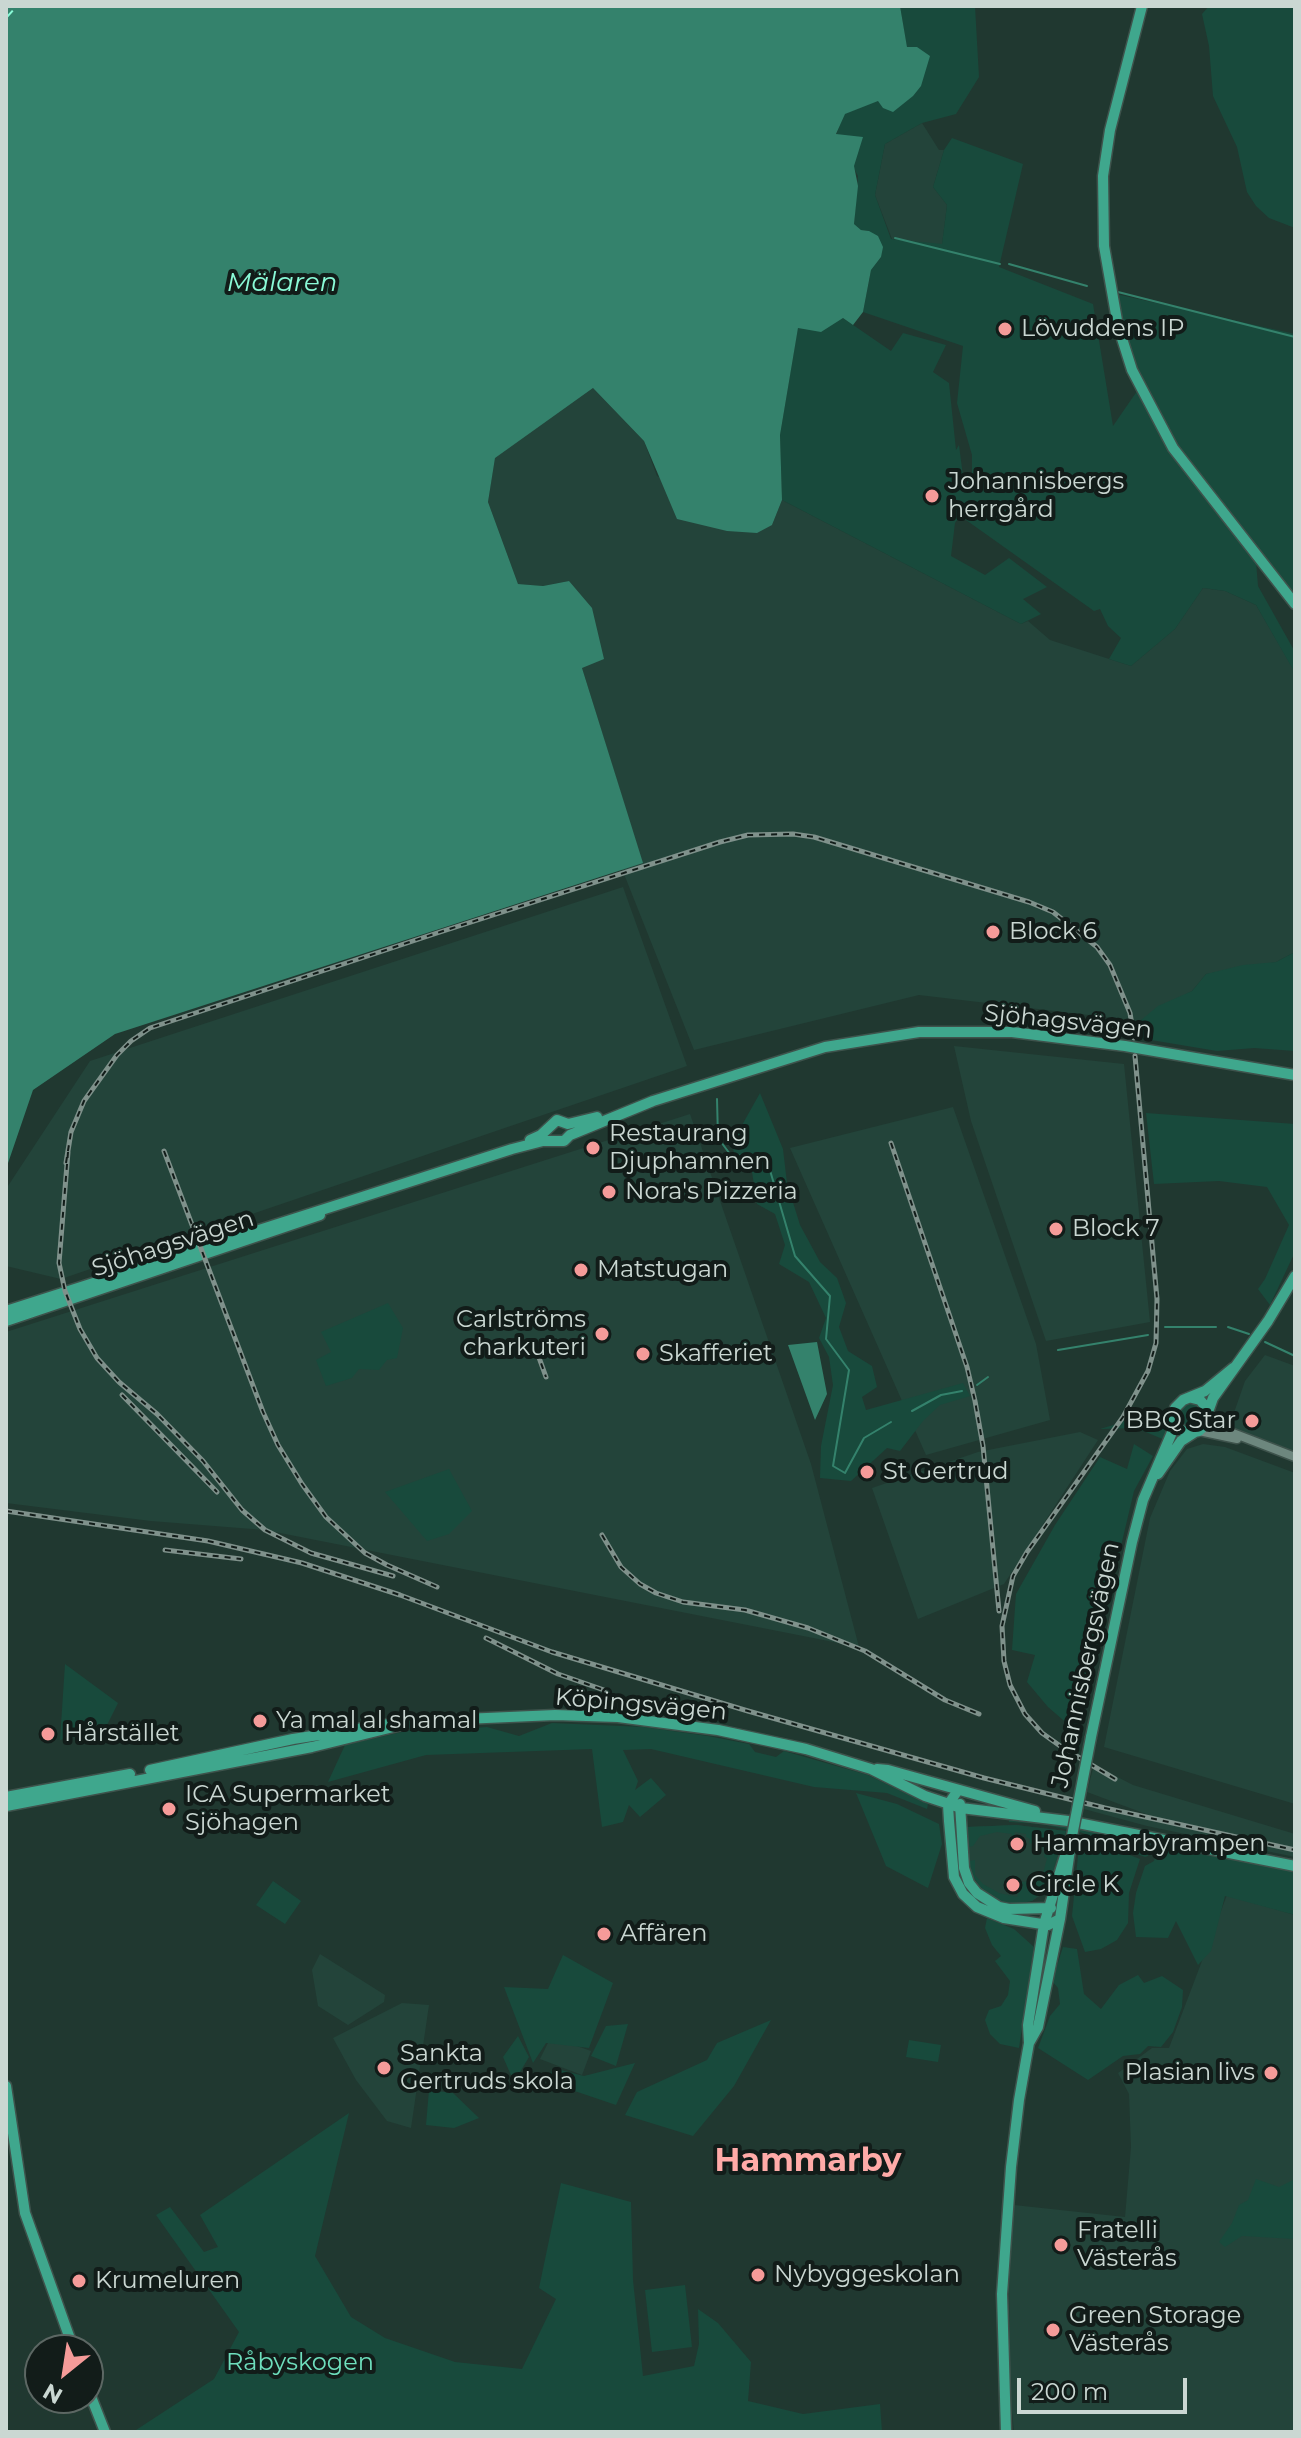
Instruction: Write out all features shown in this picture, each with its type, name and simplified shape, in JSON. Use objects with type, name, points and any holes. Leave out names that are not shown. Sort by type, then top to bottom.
[{"type":"main road","points":[[1142,6],[1110,130],[1103,176],[1104,246],[1118,326],[1138,384],[1173,448],[1295,604]]},
{"type":"main road","name":"Sjöhagsvägen","points":[[6,1321],[97,1286],[512,1149],[564,1141],[569,1130],[825,1047],[919,1032],[1045,1034],[1295,1075]]},
{"type":"main road","name":"Sjöhagsvägen","points":[[512,1149],[541,1135],[557,1120],[569,1130]]},
{"type":"main road","points":[[549,1128],[553,1141]]},
{"type":"main road","points":[[1233,1368],[1205,1391],[1178,1403],[1174,1421],[1184,1431],[1197,1432],[1205,1425],[1213,1398],[1268,1321],[1295,1276]]},
{"type":"main road","name":"Sjöhagsvägen","points":[[6,1311],[97,1286]]},
{"type":"main road","points":[[1192,1398],[1203,1403],[1208,1413]]},
{"type":"main road","name":"Johannisbergsvägen","points":[[1029,2043],[1038,2027],[1060,1919],[1071,1837],[1132,1542],[1143,1500],[1171,1436],[1174,1421]]},
{"type":"main road","name":"Johannisbergsvägen","points":[[1143,1500],[1181,1441],[1197,1432]]},
{"type":"main road","name":"Köpingsvägen","points":[[6,1797],[376,1725],[480,1717],[618,1717],[738,1734],[806,1749],[871,1769],[925,1796],[961,1808],[1068,1821],[1295,1866]]},
{"type":"main road","name":"Köpingsvägen","points":[[6,1806],[312,1747],[403,1724]]},
{"type":"main road","name":"Köpingsvägen","points":[[871,1769],[888,1770],[1068,1821]]},
{"type":"main road","points":[[957,1853],[948,1805],[958,1790]]},
{"type":"main road","points":[[958,1790],[961,1822],[954,1877],[999,1907],[1025,1909],[1048,1906],[1055,1910],[1060,1919],[1044,1924],[1004,1918]]},
{"type":"main road","points":[[925,1796],[940,1806],[949,1821]]},
{"type":"main road","points":[[961,1822],[976,1810]]},
{"type":"main road","name":"Johannisbergsvägen","points":[[1029,2043],[1028,2025],[1044,1924],[1071,1837]]},
{"type":"main road","points":[[964,1886],[977,1907],[1029,1929],[1041,1943]]},
{"type":"main road","points":[[1025,1909],[1053,1890]]},
{"type":"main road","points":[[1006,2432],[1002,2294],[1006,2217],[1017,2113],[1029,2043]]},
{"type":"main road","points":[[6,2086],[25,2213],[68,2334]]},
{"type":"street","points":[[1208,1413],[1219,1427],[1295,1457]]},
{"type":"street","points":[[1197,1432],[1253,1442]]},
{"type":"shaded area","points":[[922,123],[939,150],[944,150],[933,187],[947,205],[942,245],[892,239],[875,195],[885,144]]},
{"type":"shaded area","points":[[593,388],[644,441],[657,476],[772,525],[782,500],[1021,624],[1028,621],[1050,640],[1131,666],[1175,629],[1203,588],[1225,591],[1256,605],[1295,672],[1295,952],[1276,962],[1206,974],[1192,991],[1140,1021],[919,995],[694,1050],[622,869],[642,862],[582,668],[569,581],[543,586],[518,584],[488,502],[495,457]]},
{"type":"shaded area","points":[[623,887],[687,1066],[61,1279],[6,1266],[6,1189],[90,1061]]},
{"type":"shaded area","points":[[954,1046],[1124,1064],[1150,1322],[1046,1341],[971,1121]]},
{"type":"shaded area","points":[[953,1107],[1036,1344],[1050,1420],[926,1455],[790,1148]]},
{"type":"shaded area","points":[[690,1114],[811,1464],[859,1647],[265,1530],[151,1521],[6,1503],[6,1332]]},
{"type":"shaded area","points":[[1265,1355],[1295,1366],[1295,1452],[1229,1427],[1245,1381]]},
{"type":"shaded area","points":[[1080,1432],[1098,1440],[1004,1584],[918,1619],[872,1488],[978,1452]]},
{"type":"shaded area","points":[[1203,1444],[1225,1447],[1295,1473],[1295,1804],[1104,1747],[1150,1518],[1170,1471],[1187,1449]]},
{"type":"shaded area","points":[[1094,1765],[1133,1785],[1295,1834],[1295,1857],[1147,1826],[1084,1809],[1086,1802],[1154,1817],[1087,1792]]},
{"type":"shaded area","points":[[1016,1825],[1066,1831],[1052,1878],[1041,1895],[1032,1901],[983,1891],[968,1863],[966,1827]]},
{"type":"shaded area","points":[[1227,1895],[1295,1915],[1295,2432],[1014,2432],[1010,2390],[1009,2287],[1014,2205],[1125,2217],[1131,2147],[1129,2094],[1118,2073],[1152,2048],[1169,2048]]},
{"type":"shaded area","points":[[320,1954],[385,1995],[384,2002],[348,2025],[318,2006],[312,1970]]},
{"type":"shaded area","name":"Sankta Gertruds skola","points":[[402,2003],[429,2005],[411,2128],[387,2121],[356,2080],[333,2038]]},
{"type":"shaded area","points":[[551,2037],[591,2051],[582,2075],[540,2059]]},
{"type":"green space","points":[[900,6],[975,6],[979,77],[956,114],[922,123],[885,144],[875,195],[891,239],[942,244],[947,205],[933,187],[944,150],[952,138],[1023,164],[999,267],[1093,304],[1113,426],[1144,381],[1132,359],[1116,294],[1295,334],[1295,597],[1255,550],[1258,586],[1295,652],[1295,673],[1256,605],[1225,591],[1203,588],[1175,629],[1131,666],[1109,659],[1121,638],[1108,626],[1100,609],[1094,611],[966,520],[955,523],[951,556],[985,575],[1009,558],[1047,587],[1023,599],[1041,614],[1021,624],[782,500],[780,435],[798,327],[843,318],[891,351],[903,333],[946,345],[933,372],[949,383],[956,450],[959,445],[963,476],[972,481],[972,455],[957,403],[963,346],[863,312],[871,270],[881,257],[869,231],[861,230],[854,224],[858,176],[836,135],[844,114],[879,100],[907,48]]},
{"type":"green space","points":[[1209,6],[1295,6],[1295,228],[1269,218],[1247,192],[1237,147],[1213,96],[1209,46],[1202,14]]},
{"type":"green space","points":[[1295,952],[1295,1051],[1254,1048],[1217,1051],[1139,1038],[1140,1021],[1158,1006],[1192,991],[1206,974],[1243,965],[1276,962]]},
{"type":"green space","points":[[760,1093],[783,1149],[787,1183],[800,1225],[820,1262],[837,1278],[846,1303],[839,1327],[848,1351],[872,1366],[877,1387],[862,1397],[866,1410],[963,1383],[970,1396],[940,1405],[900,1451],[887,1448],[851,1481],[820,1478],[821,1446],[833,1385],[829,1357],[819,1338],[826,1318],[809,1282],[779,1264],[785,1245],[775,1214],[757,1204],[752,1172],[736,1163],[732,1143]]},
{"type":"green space","points":[[1146,1113],[1295,1124],[1295,1252],[1270,1305],[1258,1289],[1289,1225],[1267,1187],[1219,1181],[1154,1184]]},
{"type":"green space","points":[[388,1303],[403,1328],[397,1358],[387,1360],[379,1370],[359,1369],[352,1378],[326,1386],[316,1360],[331,1352],[321,1332]]},
{"type":"green space","points":[[1191,1402],[1200,1406],[1204,1415],[1200,1424],[1191,1428],[1182,1424],[1178,1415],[1182,1406]]},
{"type":"green space","points":[[1149,1407],[1159,1409],[1170,1422],[1165,1440],[1136,1428],[1100,1429],[1120,1423]]},
{"type":"green space","points":[[1134,1444],[1153,1456],[1134,1491],[1077,1732],[1048,1707],[1027,1682],[1035,1655],[1012,1650],[1016,1594],[1055,1525],[1100,1457],[1127,1469]]},
{"type":"green space","points":[[449,1469],[472,1511],[449,1534],[427,1541],[385,1492]]},
{"type":"green space","points":[[65,1664],[118,1703],[104,1731],[60,1740]]},
{"type":"green space","points":[[552,1723],[644,1727],[749,1744],[755,1752],[776,1757],[784,1751],[868,1775],[928,1804],[927,1809],[887,1793],[814,1787],[651,1749],[623,1750],[638,1781],[635,1790],[651,1778],[666,1795],[640,1817],[629,1805],[623,1822],[602,1827],[592,1749],[426,1755],[328,1782],[345,1745],[428,1726],[437,1731],[487,1727],[519,1736]]},
{"type":"green space","points":[[856,1793],[897,1804],[939,1824],[942,1844],[928,1888],[886,1866]]},
{"type":"green space","points":[[1009,1819],[1043,1821],[1151,1844],[1145,1857],[1080,1832],[1041,1824],[1009,1822]]},
{"type":"green space","points":[[1016,1825],[1066,1831],[1047,1887],[1032,1901],[1012,1905],[1000,1902],[983,1891],[972,1875],[969,1861],[975,1860],[975,1875],[983,1884],[999,1893],[1017,1897],[1022,1882],[1038,1880],[1043,1874],[1046,1847],[1029,1843],[1026,1834],[1015,1832],[1013,1839],[1017,1842],[1011,1841],[1012,1834],[997,1832],[980,1836],[969,1847],[966,1846],[966,1827]]},
{"type":"green space","points":[[1080,1836],[1140,1859],[1129,1893],[1128,1923],[1117,1940],[1101,1949],[1085,1952],[1072,1916]]},
{"type":"green space","points":[[1158,1847],[1295,1870],[1295,1915],[1225,1896],[1211,1951],[1198,1965],[1176,1921],[1168,1938],[1136,1937],[1133,1913],[1136,1893],[1145,1866],[1154,1861]]},
{"type":"green space","points":[[273,1881],[301,1901],[285,1924],[256,1905]]},
{"type":"green space","points":[[987,1918],[1014,1929],[1034,1947],[1019,2048],[1000,2044],[990,2034],[985,2020],[989,2010],[1001,2006],[1008,1995],[1010,1981],[995,1961],[1001,1956],[985,1928]]},
{"type":"green space","points":[[1063,1947],[1077,1949],[1084,1994],[1101,2009],[1119,1985],[1138,1975],[1144,1983],[1162,1976],[1183,1990],[1182,2007],[1173,2032],[1161,2047],[1148,2046],[1140,2054],[1123,2056],[1088,2080],[1038,2048],[1050,2016],[1060,2004],[1058,1988],[1052,1981]]},
{"type":"green space","points":[[563,1955],[613,1983],[589,2048],[546,2043],[533,2063],[504,1987],[548,1989]]},
{"type":"green space","points":[[771,2020],[734,2086],[693,2136],[625,2115],[637,2092],[707,2060],[717,2043]]},
{"type":"green space","points":[[628,2024],[616,2066],[591,2056],[606,2026]]},
{"type":"green space","points":[[518,2036],[529,2057],[514,2082],[503,2057]]},
{"type":"green space","points":[[909,2040],[941,2045],[938,2062],[906,2057]]},
{"type":"green space","points":[[635,2063],[616,2105],[548,2082],[553,2068],[584,2076]]},
{"type":"green space","points":[[429,2090],[453,2093],[479,2118],[454,2128],[426,2125]]},
{"type":"green space","name":"Råbyskogen","points":[[349,2113],[315,2256],[351,2317],[385,2338],[455,2362],[522,2369],[556,2299],[539,2288],[561,2183],[631,2202],[633,2280],[643,2376],[694,2366],[699,2344],[698,2309],[718,2323],[751,2362],[748,2401],[803,2414],[880,2404],[882,2432],[136,2432],[214,2379],[239,2332],[156,2215],[170,2207],[204,2252],[218,2247],[200,2215]]},
{"type":"green space","points":[[1256,2179],[1279,2187],[1295,2179],[1295,2239],[1242,2236],[1225,2247],[1219,2242],[1232,2223],[1239,2205],[1248,2200]]},
{"type":"green space","points":[[685,2285],[692,2347],[652,2352],[645,2290]]},
{"type":"water","name":"Mälaren","points":[[6,6],[900,6],[907,47],[917,47],[930,56],[921,86],[913,96],[893,112],[883,108],[878,101],[845,114],[836,134],[863,137],[854,166],[858,186],[854,224],[878,236],[883,247],[881,257],[871,270],[863,312],[853,325],[843,318],[821,332],[798,328],[780,435],[782,500],[772,525],[757,533],[727,531],[677,519],[644,441],[593,388],[495,458],[488,502],[518,584],[543,586],[569,581],[592,608],[604,659],[582,668],[643,863],[115,1034],[33,1090],[6,1169]]},
{"type":"water","points":[[817,1342],[827,1394],[815,1420],[788,1345]]},
{"type":"waterway","points":[[895,238],[1000,264]]},
{"type":"waterway","points":[[1009,264],[1087,286]]},
{"type":"waterway","points":[[1118,292],[1295,337]]},
{"type":"waterway","points":[[717,1099],[718,1138],[730,1154],[767,1160],[795,1256],[830,1296],[826,1339],[849,1370],[833,1466],[845,1473],[864,1438],[891,1422]]},
{"type":"waterway","points":[[1165,1327],[1216,1327]]},
{"type":"waterway","points":[[1228,1327],[1249,1334]]},
{"type":"waterway","points":[[1058,1350],[1148,1335]]},
{"type":"waterway","points":[[1265,1342],[1295,1356]]},
{"type":"waterway","points":[[977,1385],[988,1377]]},
{"type":"waterway","points":[[912,1411],[941,1395],[962,1391]]},
{"type":"ferry route","points":[[6,18],[17,6]]},
{"type":"railway","points":[[66,1163],[71,1132],[84,1101],[117,1055],[150,1028],[748,835],[814,837],[1053,912],[1097,947],[1110,965],[1130,1013],[1134,1038]]},
{"type":"railway","points":[[1115,1779],[1042,1733],[1025,1714],[1010,1685],[1004,1661],[1002,1626],[1013,1576],[1123,1417],[1148,1371],[1156,1343],[1157,1299],[1135,1056]]},
{"type":"railway","points":[[891,1143],[967,1367],[975,1401],[983,1446],[999,1611]]},
{"type":"railway","points":[[164,1151],[263,1412],[278,1445],[302,1484],[326,1517],[365,1553],[437,1587]]},
{"type":"railway","points":[[68,1152],[59,1263],[65,1291],[80,1329],[97,1358],[203,1461],[242,1510],[265,1530],[311,1553],[393,1576]]},
{"type":"railway","points":[[537,1352],[546,1377]]},
{"type":"railway","points":[[122,1395],[217,1492]]},
{"type":"railway","points":[[6,1511],[208,1541],[302,1563],[400,1595],[552,1652],[748,1711],[984,1778],[1295,1850]]},
{"type":"railway","points":[[602,1535],[621,1567],[656,1593],[683,1602],[745,1610],[808,1628],[865,1651],[945,1700],[979,1714]]},
{"type":"railway","points":[[165,1550],[241,1559]]},
{"type":"railway","points":[[486,1638],[558,1674],[604,1690]]},
{"type":"place","name":"Lövuddens IP","points":[[1005,329]]},
{"type":"place","name":"Johannisbergs herrgård","points":[[932,496]]},
{"type":"place","name":"Block 6","points":[[993,932]]},
{"type":"place","name":"Restaurang Djuphamnen","points":[[593,1148]]},
{"type":"place","name":"Nora's Pizzeria","points":[[609,1192]]},
{"type":"place","name":"Block 7","points":[[1056,1229]]},
{"type":"place","name":"Matstugan","points":[[581,1270]]},
{"type":"place","name":"Carlströms charkuteri","points":[[602,1334]]},
{"type":"place","name":"Skafferiet","points":[[643,1354]]},
{"type":"place","name":"BBQ Star","points":[[1252,1421]]},
{"type":"place","name":"St Gertrud","points":[[867,1472]]},
{"type":"place","name":"Ya mal al shamal","points":[[260,1721]]},
{"type":"place","name":"Hårstället","points":[[48,1734]]},
{"type":"place","name":"ICA Supermarket Sjöhagen","points":[[169,1809]]},
{"type":"place","name":"Hammarbyrampen","points":[[1017,1844]]},
{"type":"place","name":"Circle K","points":[[1013,1885]]},
{"type":"place","name":"Affären","points":[[604,1934]]},
{"type":"place","name":"Sankta Gertruds skola","points":[[384,2068]]},
{"type":"place","name":"Plasian livs","points":[[1271,2073]]},
{"type":"place","name":"Fratelli Västerås","points":[[1061,2245]]},
{"type":"place","name":"Nybyggeskolan","points":[[758,2275]]},
{"type":"place","name":"Krumeluren","points":[[79,2281]]},
{"type":"place","name":"Green Storage Västerås","points":[[1053,2330]]},
{"type":"district","name":"Hammarby","points":[[808,2162]]}]
